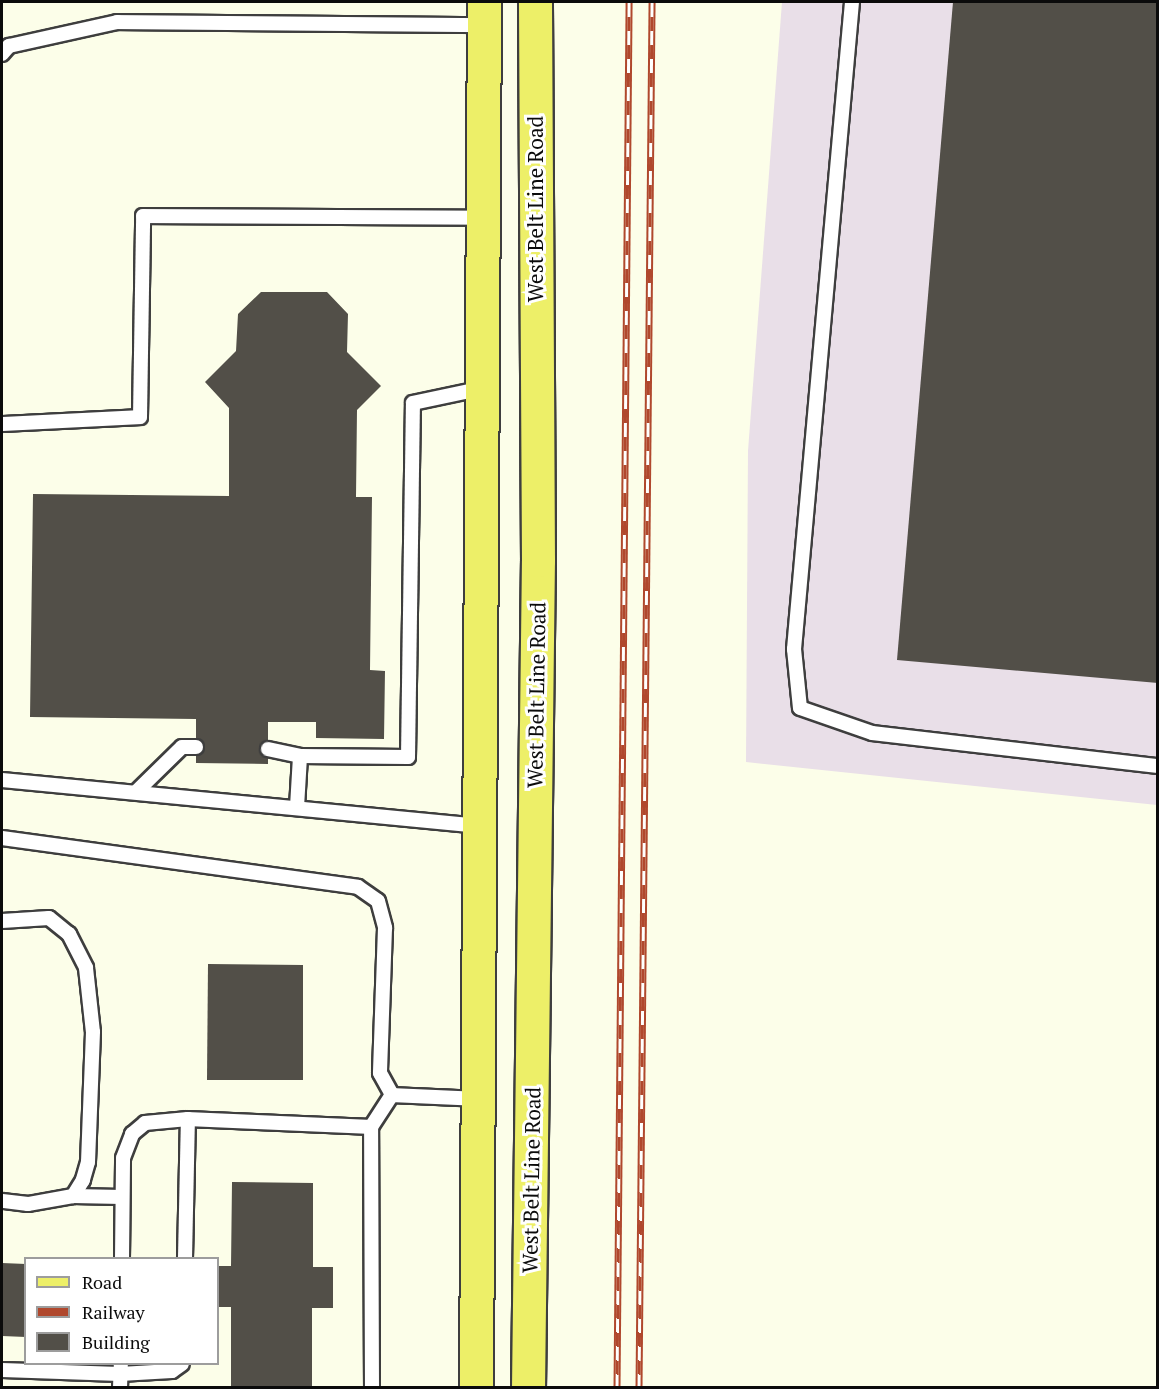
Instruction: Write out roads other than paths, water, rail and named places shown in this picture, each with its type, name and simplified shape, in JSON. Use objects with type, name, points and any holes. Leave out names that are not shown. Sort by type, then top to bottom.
[{"type":"main road","name":"West Belt Line Road","points":[[528,1388],[538,560],[534,221],[535,2]]},
{"type":"main road","points":[[476,1388],[482,826],[479,388],[484,13]]},
{"type":"main road","points":[[482,218],[534,221]]},
{"type":"main road","points":[[482,826],[534,827]]},
{"type":"lane","points":[[852,2],[794,649],[800,708],[872,733],[1158,766]]},
{"type":"lane","points":[[2,54],[9,46],[117,22],[484,13]]},
{"type":"lane","points":[[2,424],[140,417],[143,216],[482,218]]},
{"type":"lane","points":[[268,748],[300,756],[408,757],[413,403],[479,388]]},
{"type":"lane","points":[[136,792],[182,747],[196,747]]},
{"type":"lane","points":[[297,807],[300,756]]},
{"type":"lane","points":[[2,780],[482,826]]},
{"type":"lane","points":[[2,838],[358,887],[378,901],[385,928],[380,1073],[392,1095]]},
{"type":"lane","points":[[2,921],[49,918],[69,934],[86,968],[93,1032],[88,1162],[73,1196]]},
{"type":"lane","points":[[392,1095],[479,1099]]},
{"type":"lane","points":[[372,1388],[371,1127],[392,1095]]},
{"type":"lane","points":[[122,1257],[123,1158],[132,1134],[145,1123],[188,1119],[371,1127]]},
{"type":"lane","points":[[185,1257],[188,1119]]},
{"type":"lane","points":[[2,1201],[28,1204],[73,1196],[122,1197]]},
{"type":"lane","points":[[2,1370],[120,1375],[172,1371],[181,1365]]},
{"type":"railway","points":[[617,1388],[629,2]]},
{"type":"railway","points":[[639,1388],[652,2]]}]
